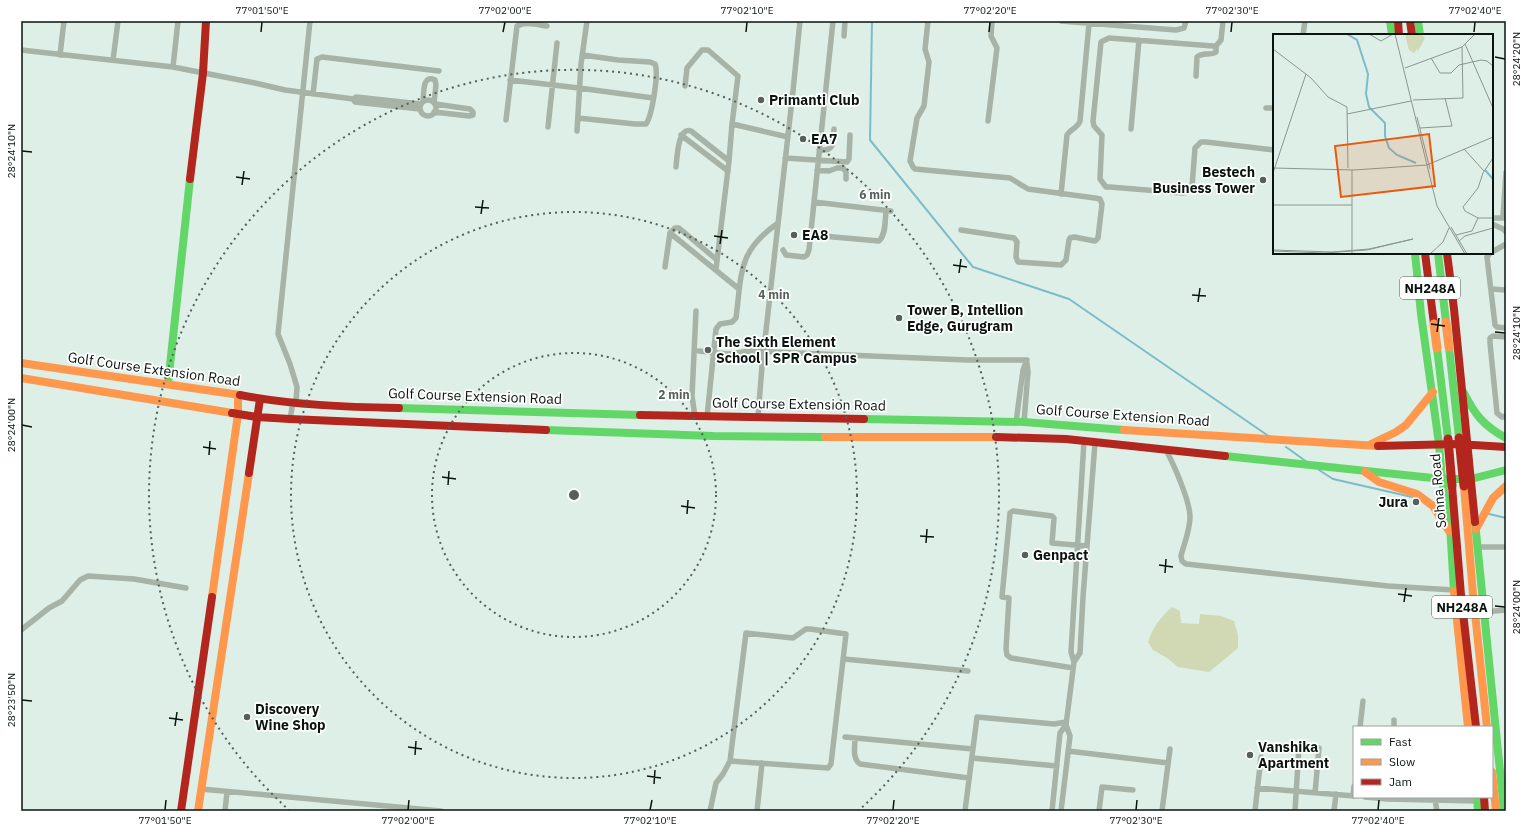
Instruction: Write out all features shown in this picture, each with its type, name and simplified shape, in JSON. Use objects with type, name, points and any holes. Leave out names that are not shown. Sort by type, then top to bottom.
[{"type":"main road","points":[[168,384],[187,202],[203,72],[206,21]]},
{"type":"main road","points":[[1390,21],[1392,34]]},
{"type":"main road","points":[[1398,21],[1399,34]]},
{"type":"main road","points":[[1410,21],[1412,34]]},
{"type":"main road","points":[[1418,21],[1420,34]]},
{"type":"main road","points":[[1415,254],[1433,392],[1442,479],[1450,533],[1454,590],[1468,726]]},
{"type":"main road","name":"Sohna Road","points":[[1425,254],[1448,439],[1461,595],[1476,726]]},
{"type":"main road","name":"Sohna Road","points":[[1438,254],[1464,486],[1473,594],[1487,726]]},
{"type":"main road","points":[[1447,254],[1478,547],[1495,738],[1504,791],[1504,811]]},
{"type":"main road","points":[[1425,336],[1456,332]]},
{"type":"main road","name":"Golf Course Extension Road","points":[[21,363],[260,399],[363,407],[695,417],[1020,422],[1159,433],[1366,446],[1467,444],[1506,447]]},
{"type":"main road","points":[[21,378],[257,417],[290,420],[587,432],[787,437],[1025,437],[1084,441],[1364,472],[1442,479],[1471,478],[1506,470]]},
{"type":"main road","points":[[1461,387],[1481,422],[1506,438]]},
{"type":"main road","points":[[1366,446],[1396,432],[1406,425],[1433,392]]},
{"type":"main road","points":[[182,811],[238,414],[238,395]]},
{"type":"main road","points":[[198,811],[260,399]]},
{"type":"main road","points":[[1364,472],[1379,482],[1417,494],[1433,506],[1450,533]]},
{"type":"main road","points":[[1476,529],[1493,498],[1506,486]]},
{"type":"main road","points":[[1493,782],[1496,811]]},
{"type":"main road","points":[[1478,811],[1479,798]]},
{"type":"main road","points":[[1479,798],[1485,811]]},
{"type":"street","points":[[60,55],[64,21]]},
{"type":"street","points":[[113,60],[118,21]]},
{"type":"street","points":[[173,67],[178,21]]},
{"type":"street","points":[[290,420],[297,387],[278,334],[310,21]]},
{"type":"street","points":[[577,131],[582,54],[587,21]]},
{"type":"street","points":[[758,417],[800,21]]},
{"type":"street","points":[[783,250],[788,255],[806,256],[809,250],[833,21]]},
{"type":"street","points":[[844,36],[845,21]]},
{"type":"street","points":[[928,21],[925,49],[929,62],[924,106],[917,118],[914,134],[910,161],[913,167],[915,169],[1010,178],[1028,189],[1100,199],[1102,204],[1098,238],[1096,240],[1074,237],[1070,238],[1066,260],[1062,265],[1018,262],[1016,257],[1017,242],[1014,238],[961,230]]},
{"type":"street","points":[[988,121],[997,48],[991,36],[992,21]]},
{"type":"street","points":[[1061,21],[1176,30],[1184,28],[1186,21]]},
{"type":"street","points":[[1196,76],[1197,57],[1216,52],[1216,46],[1221,40],[1223,21]]},
{"type":"street","points":[[1303,34],[1305,21]]},
{"type":"street","points":[[506,120],[518,26],[521,24],[529,24],[547,26]]},
{"type":"street","points":[[1061,194],[1067,134],[1080,122],[1089,24]]},
{"type":"street","points":[[1216,46],[1109,38],[1101,42],[1093,121],[1094,126],[1102,135],[1100,179],[1106,187],[1183,194],[1192,187],[1195,148],[1201,142],[1273,150]]},
{"type":"street","points":[[1131,129],[1139,40]]},
{"type":"street","points":[[548,127],[557,43]]},
{"type":"street","points":[[21,50],[173,67],[285,90],[353,100],[355,102],[421,105],[430,100],[434,104],[470,109],[473,112],[473,115],[469,116],[434,112],[427,115],[423,114],[421,105],[425,82],[430,78],[435,80],[436,83],[434,104],[434,112]]},
{"type":"street","points":[[685,86],[687,68],[702,50],[708,50],[738,76],[716,269]]},
{"type":"street","points":[[578,118],[646,124],[653,98],[656,72],[654,64],[582,54]]},
{"type":"street","points":[[313,94],[318,59],[322,57],[439,71]]},
{"type":"street","points":[[510,80],[653,98]]},
{"type":"street","points":[[1266,108],[1273,108]]},
{"type":"street","points":[[732,124],[788,137]]},
{"type":"street","points":[[676,167],[681,135],[688,129],[729,161]]},
{"type":"street","points":[[819,150],[831,148],[834,129]]},
{"type":"street","points":[[681,135],[728,171]]},
{"type":"street","points":[[785,158],[847,162],[849,159],[850,135]]},
{"type":"street","points":[[693,144],[699,137]]},
{"type":"street","points":[[716,162],[722,155]]},
{"type":"street","points":[[817,170],[829,171],[837,168],[843,168],[846,172],[846,179]]},
{"type":"street","points":[[1493,218],[1505,218],[1506,172]]},
{"type":"street","points":[[810,235],[879,241],[882,238],[888,211],[814,202]]},
{"type":"street","points":[[707,417],[715,332],[718,325],[732,322],[736,318],[743,265],[752,247],[760,237],[778,223]]},
{"type":"street","points":[[1493,224],[1506,232]]},
{"type":"street","points":[[665,267],[670,233],[673,229],[679,228],[717,260]]},
{"type":"street","points":[[670,233],[739,289]]},
{"type":"street","points":[[1493,251],[1506,244]]},
{"type":"street","points":[[1489,254],[1487,257],[1495,325],[1506,328]]},
{"type":"street","points":[[1491,289],[1506,290]]},
{"type":"street","points":[[695,417],[692,396],[696,311]]},
{"type":"street","points":[[1506,337],[1493,336],[1490,338],[1497,413],[1502,417],[1506,416]]},
{"type":"street","points":[[698,351],[735,354],[745,351],[966,360],[1027,360],[1023,370],[1020,422]]},
{"type":"street","points":[[1074,665],[1071,652],[1084,441]]},
{"type":"street","points":[[1052,811],[1060,733],[1066,724],[1074,665],[1080,653],[1094,443]]},
{"type":"street","points":[[1166,450],[1174,466],[1190,517],[1181,556],[1182,561],[1186,564],[1388,586],[1454,590]]},
{"type":"street","points":[[1074,665],[1011,658],[1007,654],[1009,598],[1002,597],[1010,513],[1013,512],[1052,516],[1054,518],[1052,543],[1086,546]]},
{"type":"street","points":[[1079,525],[1088,525]]},
{"type":"street","points":[[1478,547],[1506,547]]},
{"type":"street","points":[[21,630],[49,608],[62,601],[80,580],[88,576],[134,579],[186,588]]},
{"type":"street","points":[[1484,612],[1506,610]]},
{"type":"street","points":[[710,811],[716,783],[730,761],[746,633],[793,638],[806,629],[810,629],[846,634],[831,764],[828,768],[730,761]]},
{"type":"street","points":[[844,659],[968,671]]},
{"type":"street","points":[[1360,726],[1363,701]]},
{"type":"street","points":[[965,811],[977,717],[1066,724]]},
{"type":"street","points":[[1394,720],[1394,726]]},
{"type":"street","points":[[1061,811],[1070,736],[1066,724]]},
{"type":"street","points":[[846,737],[973,749]]},
{"type":"street","points":[[856,738],[855,759],[860,764],[969,778]]},
{"type":"street","points":[[1295,811],[1300,746]]},
{"type":"street","points":[[1315,793],[1320,748]]},
{"type":"street","points":[[1162,811],[1170,749]]},
{"type":"street","points":[[1068,751],[1168,763]]},
{"type":"street","points":[[1255,811],[1261,757]]},
{"type":"street","points":[[972,758],[1056,766]]},
{"type":"street","points":[[757,811],[762,763]]},
{"type":"street","points":[[1099,811],[1102,787],[1133,790]]},
{"type":"street","points":[[1257,788],[1353,796]]},
{"type":"street","points":[[201,789],[440,811]]},
{"type":"street","points":[[225,811],[227,792]]},
{"type":"street","points":[[1334,811],[1336,794]]},
{"type":"street","points":[[1387,798],[1435,800],[1479,798]]},
{"type":"street","points":[[1435,800],[1437,811]]},
{"type":"green space","points":[[1172,607],[1180,611],[1181,623],[1199,624],[1200,614],[1221,616],[1234,621],[1238,635],[1238,648],[1209,672],[1178,667],[1167,658],[1153,650],[1148,642],[1157,623]]},
{"type":"waterway","points":[[872,21],[870,140],[973,267],[1069,299],[1270,437]]},
{"type":"waterway","points":[[1286,447],[1307,462]]},
{"type":"waterway","points":[[1319,470],[1333,479],[1412,497]]},
{"type":"waterway","points":[[1489,514],[1506,518]]},
{"type":"traffic: fast","points":[[1390,21],[1392,34]]},
{"type":"traffic: fast","points":[[1418,21],[1420,34]]},
{"type":"traffic: fast","points":[[168,384],[190,179]]},
{"type":"traffic: fast","points":[[1415,254],[1421,314],[1439,444],[1442,479],[1450,525],[1454,591]]},
{"type":"traffic: fast","points":[[1438,254],[1446,322]]},
{"type":"traffic: fast","points":[[1449,347],[1459,438]]},
{"type":"traffic: fast","points":[[1437,348],[1448,439]]},
{"type":"traffic: fast","points":[[1464,393],[1476,414],[1492,429],[1506,438]]},
{"type":"traffic: fast","points":[[399,408],[640,415]]},
{"type":"traffic: fast","points":[[864,419],[1024,422],[1124,430]]},
{"type":"traffic: fast","points":[[546,430],[713,436],[825,437]]},
{"type":"traffic: fast","points":[[1225,456],[1442,479],[1471,479],[1506,470]]},
{"type":"traffic: fast","points":[[1475,522],[1504,811]]},
{"type":"traffic: fast","points":[[1477,798],[1478,811]]},
{"type":"traffic: slow","points":[[1446,322],[1449,347]]},
{"type":"traffic: slow","points":[[1434,324],[1437,348]]},
{"type":"traffic: slow","points":[[21,363],[240,395]]},
{"type":"traffic: slow","points":[[21,378],[232,413]]},
{"type":"traffic: slow","points":[[1369,445],[1396,432],[1406,425],[1433,392]]},
{"type":"traffic: slow","points":[[212,597],[238,414],[238,395]]},
{"type":"traffic: slow","points":[[1124,430],[1378,446]]},
{"type":"traffic: slow","points":[[825,437],[996,437]]},
{"type":"traffic: slow","points":[[1365,472],[1379,482],[1417,494],[1433,506],[1449,531]]},
{"type":"traffic: slow","points":[[198,811],[249,473]]},
{"type":"traffic: slow","points":[[1464,486],[1473,594],[1487,726]]},
{"type":"traffic: slow","points":[[1476,529],[1493,498],[1506,486]]},
{"type":"traffic: slow","points":[[1454,591],[1468,726]]},
{"type":"traffic: slow","points":[[1493,782],[1496,811]]},
{"type":"traffic: jam","points":[[190,179],[203,73],[206,21]]},
{"type":"traffic: jam","points":[[1398,21],[1399,34]]},
{"type":"traffic: jam","points":[[1410,21],[1412,34]]},
{"type":"traffic: jam","points":[[1425,254],[1434,324]]},
{"type":"traffic: jam","points":[[1447,254],[1475,522]]},
{"type":"traffic: jam","points":[[240,395],[319,405],[399,408]]},
{"type":"traffic: jam","points":[[249,473],[260,399]]},
{"type":"traffic: jam","points":[[232,413],[257,417],[290,419],[546,430]]},
{"type":"traffic: jam","points":[[640,415],[864,419]]},
{"type":"traffic: jam","points":[[996,437],[1066,439],[1225,456]]},
{"type":"traffic: jam","points":[[1459,438],[1464,486]]},
{"type":"traffic: jam","points":[[1448,439],[1452,486]]},
{"type":"traffic: jam","points":[[1378,446],[1457,444],[1506,447]]},
{"type":"traffic: jam","points":[[1452,486],[1461,595],[1476,726]]},
{"type":"traffic: jam","points":[[181,811],[212,597]]},
{"type":"traffic: jam","points":[[1484,798],[1485,811]]},
{"type":"place","name":"Primanti Club","points":[[761,100]]},
{"type":"place","name":"EA7","points":[[803,139]]},
{"type":"place","name":"Bestech Business Tower","points":[[1263,180]]},
{"type":"place","name":"EA8","points":[[794,235]]},
{"type":"place","name":"Tower B, Intellion Edge, Gurugram","points":[[899,318]]},
{"type":"place","name":"The Sixth Element School | SPR Campus","points":[[708,350]]},
{"type":"place","name":"Jura","points":[[1416,502]]},
{"type":"place","name":"Genpact","points":[[1025,555]]},
{"type":"place","name":"Discovery Wine Shop","points":[[247,717]]},
{"type":"place","name":"Vanshika Apartment","points":[[1250,755]]}]
